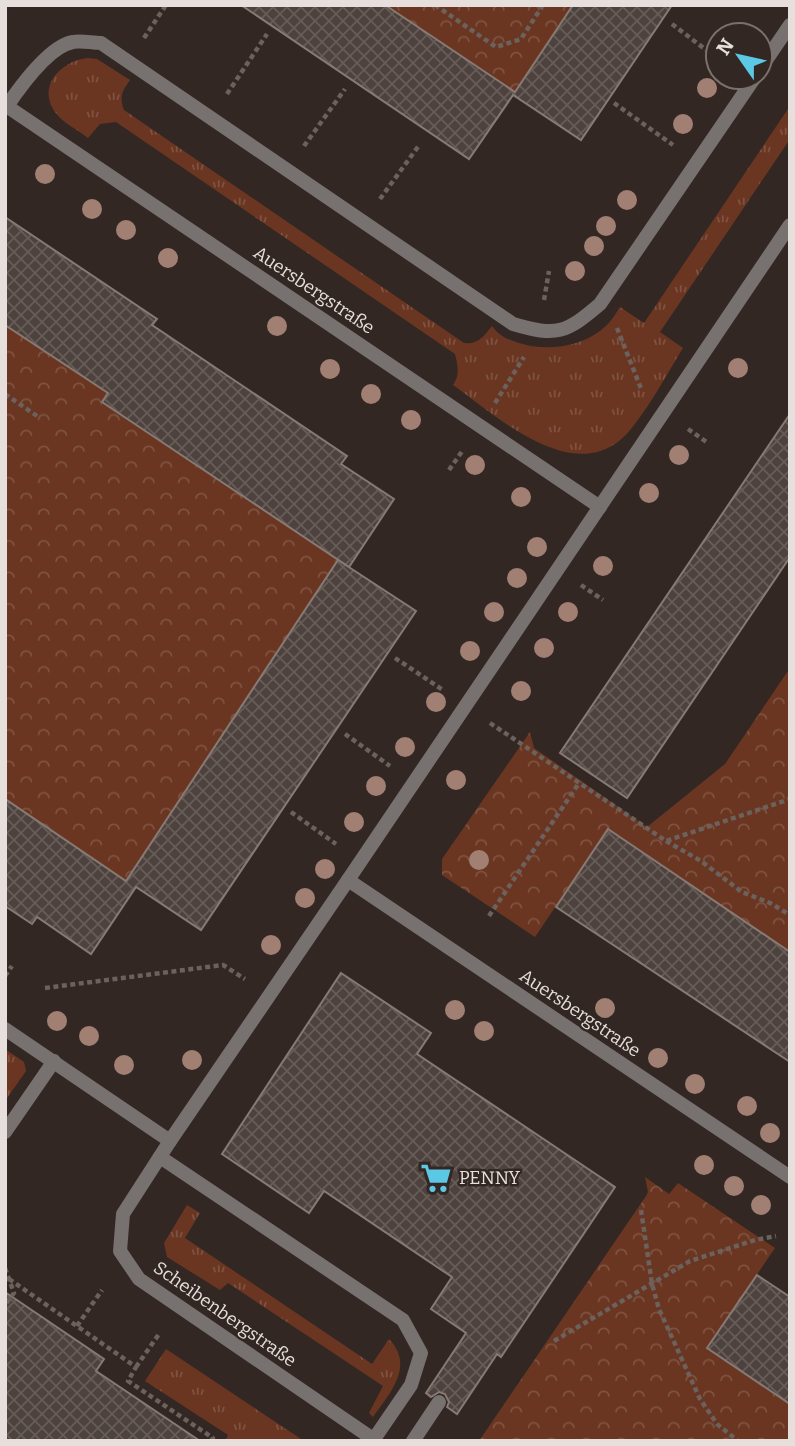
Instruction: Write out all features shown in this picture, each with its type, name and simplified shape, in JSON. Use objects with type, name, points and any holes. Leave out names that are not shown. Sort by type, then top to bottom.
[{"type":"street","points":[[774,48],[790,25]]},
{"type":"street","points":[[6,105],[28,74],[51,55],[71,42],[101,43],[513,324],[533,330],[556,331],[574,326],[600,304],[745,91]]},
{"type":"street","name":"Auersbergstraße","points":[[6,105],[600,507]]},
{"type":"street","points":[[5,1029],[170,1141],[790,225]]},
{"type":"street","name":"Auersbergstraße","points":[[348,880],[790,1177]]},
{"type":"street","points":[[5,1132],[54,1061]]},
{"type":"street","name":"Scheibenbergstraße","points":[[170,1141],[123,1214],[120,1251],[139,1279],[375,1440]]},
{"type":"street","points":[[160,1157],[403,1320],[421,1353],[411,1385],[375,1440]]},
{"type":"street","points":[[413,1441],[439,1402]]},
{"type":"path","points":[[128,62],[166,5]]},
{"type":"path","points":[[435,5],[496,47],[521,39],[542,5]]},
{"type":"path","points":[[672,24],[704,48]]},
{"type":"path","points":[[210,117],[267,34]]},
{"type":"path","points":[[287,170],[345,89]]},
{"type":"path","points":[[614,103],[696,162]]},
{"type":"path","points":[[364,222],[420,144]]},
{"type":"path","points":[[600,304],[615,323],[646,401],[663,412]]},
{"type":"path","points":[[5,394],[37,416]]},
{"type":"path","points":[[683,426],[708,443]]},
{"type":"path","points":[[395,658],[666,841],[701,861],[742,892],[770,902],[790,915]]},
{"type":"path","points":[[345,734],[414,782]]},
{"type":"path","points":[[489,916],[579,783]]},
{"type":"path","points":[[666,841],[790,799]]},
{"type":"path","points":[[291,812],[362,861]]},
{"type":"path","points":[[45,988],[223,965],[269,997]]},
{"type":"path","points":[[5,976],[12,966]]},
{"type":"path","points":[[642,1210],[652,1284],[659,1310],[700,1399],[717,1424],[734,1441]]},
{"type":"path","points":[[554,1341],[690,1261],[776,1236]]},
{"type":"path","points":[[5,1268],[14,1293],[5,1305]]},
{"type":"path","points":[[9,1279],[136,1367]]},
{"type":"path","points":[[77,1326],[102,1290]]},
{"type":"path","points":[[159,1334],[128,1381],[213,1438],[211,1441]]},
{"type":"green space","points":[[385,5],[573,5],[515,92]]},
{"type":"green space","points":[[88,58],[97,59],[130,80],[122,94],[124,110],[464,343],[477,341],[492,326],[504,337],[519,343],[541,347],[565,346],[598,332],[609,323],[620,307],[644,323],[790,106],[790,139],[660,332],[683,348],[644,411],[619,441],[599,452],[577,454],[554,449],[532,439],[489,412],[453,385],[458,370],[455,354],[116,122],[100,124],[88,138],[64,122],[56,114],[49,99],[51,82],[62,68]]},
{"type":"green space","points":[[5,325],[108,393],[102,402],[338,560],[126,881],[5,799]]},
{"type":"green space","points":[[790,668],[790,952],[608,829],[535,937],[442,875],[442,859],[530,732],[534,748],[647,827],[725,764]]},
{"type":"green space","points":[[5,1049],[24,1062],[26,1071],[5,1101]]},
{"type":"green space","points":[[645,1177],[669,1194],[678,1183],[775,1248],[707,1348],[790,1404],[790,1441],[479,1441],[646,1196],[648,1192]]},
{"type":"green space","points":[[187,1205],[200,1213],[185,1238],[372,1364],[389,1339],[400,1359],[400,1369],[392,1389],[373,1417],[369,1413],[383,1386],[228,1283],[220,1290],[167,1257],[164,1243]]},
{"type":"green space","points":[[166,1349],[304,1441],[225,1441],[228,1435],[145,1381]]},
{"type":"building","points":[[241,5],[385,5],[515,92],[573,5],[672,5],[581,140],[513,95],[469,159]]},
{"type":"building","points":[[5,217],[157,319],[152,325],[347,456],[341,464],[394,499],[349,567],[102,402],[108,393],[5,325]]},
{"type":"building","points":[[790,414],[790,557],[627,798],[560,753]]},
{"type":"building","points":[[338,560],[416,611],[201,930],[136,887],[91,954],[37,917],[32,924],[5,906],[5,799],[126,881]]},
{"type":"building","points":[[608,829],[790,952],[790,1062],[556,907]]},
{"type":"building","points":[[341,973],[431,1033],[417,1054],[615,1187],[501,1357],[497,1354],[457,1414],[447,1407],[449,1402],[445,1394],[439,1392],[431,1397],[426,1393],[466,1333],[431,1309],[452,1277],[324,1191],[309,1213],[222,1154]]},
{"type":"building","points":[[757,1275],[790,1297],[790,1404],[707,1348]]},
{"type":"building","points":[[5,1292],[104,1359],[96,1371],[200,1441],[5,1441]]},
{"type":"place","name":"PENNY","points":[[436,1178]]}]
